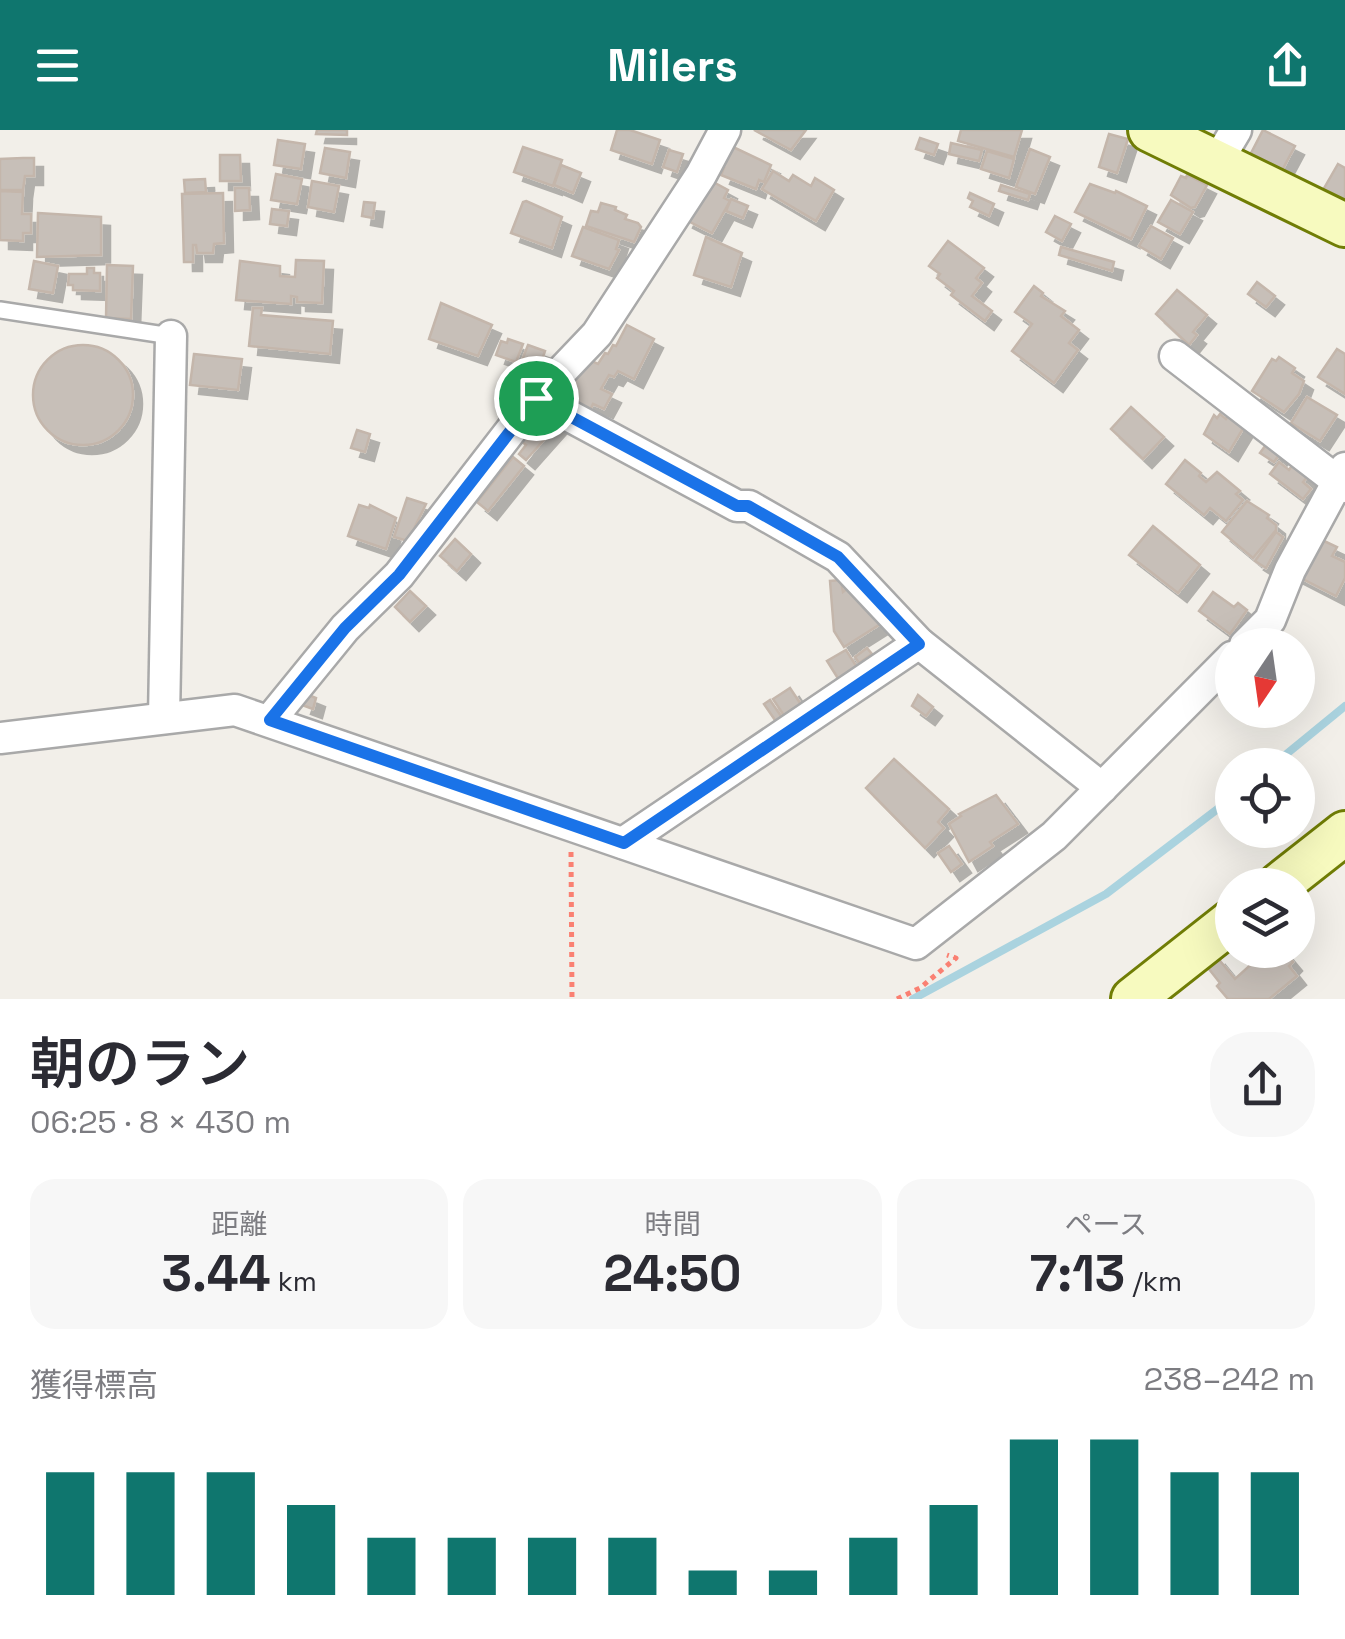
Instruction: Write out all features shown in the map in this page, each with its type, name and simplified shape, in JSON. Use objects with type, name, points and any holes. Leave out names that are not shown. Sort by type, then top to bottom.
[{"type":"street","points":[[270,720],[345,628],[399,575],[536,398],[597,334],[701,175],[725,130]]},
{"type":"street","points":[[1150,130],[1226,146],[1345,225]]},
{"type":"street","points":[[164,718],[171,336]]},
{"type":"street","points":[[1175,356],[1342,479],[1290,570],[1270,620],[1262,628]]},
{"type":"street","points":[[536,398],[737,506],[748,506],[838,557],[919,644],[1102,788]]},
{"type":"street","points":[[624,843],[919,644]]},
{"type":"street","points":[[0,738],[235,710],[916,944],[1054,836],[1215,674]]},
{"type":"street","points":[[1301,868],[1345,833]]},
{"type":"street","points":[[1133,999],[1215,934]]},
{"type":"lane","points":[[0,310],[171,336]]},
{"type":"path","points":[[570,824],[572,999]]},
{"type":"building","points":[[317,130],[347,130],[347,135],[316,134]]},
{"type":"building","points":[[617,130],[660,140],[652,164],[611,150]]},
{"type":"building","points":[[754,130],[806,130],[791,150]]},
{"type":"building","points":[[961,130],[1022,130],[1014,157],[958,141]]},
{"type":"building","points":[[1263,130],[1295,146],[1280,174],[1249,157]]},
{"type":"building","points":[[1109,134],[1128,139],[1117,173],[1099,167]]},
{"type":"building","points":[[920,138],[938,144],[934,155],[916,149]]},
{"type":"building","points":[[278,140],[305,144],[301,169],[274,165]]},
{"type":"building","points":[[951,143],[982,150],[979,161],[949,154]]},
{"type":"building","points":[[523,147],[562,160],[553,186],[514,172]]},
{"type":"building","points":[[733,147],[771,165],[764,182],[759,180],[756,189],[721,175],[724,168],[719,166]]},
{"type":"building","points":[[325,148],[350,152],[346,178],[320,173]]},
{"type":"building","points":[[1030,149],[1050,157],[1035,194],[1016,187]]},
{"type":"building","points":[[669,150],[683,154],[677,172],[663,167]]},
{"type":"building","points":[[987,151],[1014,159],[1009,178],[981,169]]},
{"type":"building","points":[[220,155],[240,155],[241,181],[220,181]]},
{"type":"building","points":[[34,158],[34,176],[25,176],[23,190],[0,190],[0,159]]},
{"type":"building","points":[[1338,164],[1345,168],[1345,203],[1323,190]]},
{"type":"building","points":[[561,165],[581,173],[573,193],[554,185]]},
{"type":"building","points":[[773,171],[789,181],[793,175],[811,186],[815,178],[834,190],[816,221],[762,189]]},
{"type":"building","points":[[276,174],[302,179],[297,204],[271,200]]},
{"type":"building","points":[[1181,176],[1207,185],[1191,208],[1171,195]]},
{"type":"building","points":[[704,177],[728,190],[724,198],[730,201],[712,233],[684,219]]},
{"type":"building","points":[[205,179],[206,192],[185,193],[184,180]]},
{"type":"building","points":[[312,181],[339,186],[334,212],[308,207]]},
{"type":"building","points":[[1090,184],[1147,206],[1131,239],[1075,212]]},
{"type":"building","points":[[1001,185],[1030,194],[1028,200],[999,191]]},
{"type":"building","points":[[235,188],[249,188],[250,210],[235,211]]},
{"type":"building","points":[[0,191],[23,192],[22,214],[31,214],[31,233],[23,233],[23,241],[0,240]]},
{"type":"building","points":[[223,193],[224,243],[214,244],[213,253],[197,253],[193,245],[193,262],[184,262],[182,194]]},
{"type":"building","points":[[970,193],[994,204],[989,216],[970,207]]},
{"type":"building","points":[[731,199],[748,206],[743,218],[726,211]]},
{"type":"building","points":[[1171,200],[1193,212],[1180,234],[1158,222]]},
{"type":"building","points":[[526,201],[562,217],[552,248],[511,233]]},
{"type":"building","points":[[364,202],[375,203],[373,218],[362,216]]},
{"type":"building","points":[[601,203],[616,207],[615,210],[627,215],[625,219],[638,223],[641,227],[634,242],[586,226],[591,211],[598,212]]},
{"type":"building","points":[[272,209],[289,211],[287,226],[270,224]]},
{"type":"building","points":[[38,213],[101,217],[101,255],[37,257]]},
{"type":"building","points":[[1055,216],[1071,224],[1062,241],[1046,232]]},
{"type":"building","points":[[1151,226],[1173,238],[1161,259],[1139,246]]},
{"type":"building","points":[[583,227],[619,240],[619,250],[609,269],[572,256]]},
{"type":"building","points":[[706,237],[742,253],[731,287],[694,275]]},
{"type":"building","points":[[948,241],[984,268],[976,278],[982,283],[972,296],[992,311],[985,321],[951,295],[954,291],[929,266]]},
{"type":"building","points":[[1061,247],[1114,262],[1112,271],[1059,255]]},
{"type":"building","points":[[296,260],[324,261],[322,303],[297,302],[297,297],[291,296],[291,304],[236,300],[240,261],[280,266],[280,276],[295,277]]},
{"type":"building","points":[[34,261],[58,266],[53,293],[29,289]]},
{"type":"building","points":[[107,265],[133,266],[131,319],[106,318]]},
{"type":"building","points":[[87,268],[100,273],[100,291],[73,290],[73,285],[68,285],[69,274],[87,274]]},
{"type":"building","points":[[1257,282],[1275,296],[1266,307],[1248,294]]},
{"type":"building","points":[[1034,286],[1043,293],[1041,296],[1065,311],[1061,316],[1079,330],[1069,343],[1078,350],[1054,383],[1012,351],[1032,324],[1015,312]]},
{"type":"building","points":[[1177,290],[1207,315],[1193,332],[1197,335],[1189,345],[1156,314]]},
{"type":"building","points":[[441,303],[492,325],[478,356],[429,339]]},
{"type":"building","points":[[253,308],[262,308],[261,315],[333,321],[330,354],[249,346]]},
{"type":"building","points":[[627,325],[654,339],[634,379],[618,371],[614,377],[609,375],[601,389],[612,394],[604,409],[593,404],[590,410],[563,398],[568,390],[561,386],[587,359],[598,364],[616,346]]},
{"type":"building","points":[[508,339],[523,344],[516,362],[496,355],[501,341],[507,343]]},
{"type":"building","points":[[83,345],[102,349],[118,360],[129,376],[133,395],[129,414],[118,430],[102,441],[83,445],[64,441],[48,430],[37,414],[33,395],[37,376],[48,360],[64,349]]},
{"type":"building","points":[[528,345],[545,351],[539,369],[521,363]]},
{"type":"building","points":[[1337,349],[1345,354],[1345,394],[1318,377]]},
{"type":"building","points":[[194,354],[242,359],[238,390],[190,385]]},
{"type":"building","points":[[1279,357],[1295,368],[1292,373],[1304,381],[1284,412],[1252,391],[1272,359],[1276,361]]},
{"type":"building","points":[[1307,397],[1337,415],[1320,441],[1291,423]]},
{"type":"building","points":[[1131,407],[1164,437],[1143,459],[1111,429]]},
{"type":"building","points":[[547,413],[559,423],[526,460],[519,454],[526,445],[520,440]]},
{"type":"building","points":[[1220,414],[1226,419],[1229,415],[1244,427],[1229,452],[1204,434],[1214,415],[1217,418]]},
{"type":"building","points":[[357,430],[370,434],[365,452],[351,448]]},
{"type":"building","points":[[1268,442],[1281,452],[1274,462],[1260,453]]},
{"type":"building","points":[[513,457],[524,466],[488,511],[477,502]]},
{"type":"building","points":[[1185,460],[1206,482],[1217,472],[1240,491],[1236,494],[1243,500],[1226,521],[1210,508],[1204,515],[1166,484]]},
{"type":"building","points":[[1279,462],[1289,470],[1293,464],[1308,476],[1303,482],[1311,489],[1303,499],[1270,474]]},
{"type":"building","points":[[407,498],[426,504],[408,541],[394,537]]},
{"type":"building","points":[[1247,501],[1269,515],[1267,518],[1276,525],[1253,558],[1222,532]]},
{"type":"building","points":[[359,505],[370,505],[396,518],[386,549],[348,536]]},
{"type":"building","points":[[1153,526],[1200,565],[1178,593],[1129,555]]},
{"type":"building","points":[[1276,532],[1283,537],[1266,568],[1255,561]]},
{"type":"building","points":[[455,539],[471,554],[457,571],[440,556]]},
{"type":"building","points":[[1324,541],[1337,547],[1332,556],[1345,562],[1345,578],[1336,596],[1293,574],[1308,544],[1320,549]]},
{"type":"building","points":[[841,580],[843,592],[848,588],[882,623],[844,647],[834,631],[830,581]]},
{"type":"building","points":[[410,591],[426,606],[410,622],[395,607]]},
{"type":"building","points":[[1213,592],[1234,607],[1238,603],[1247,610],[1234,628],[1222,628],[1199,611]]},
{"type":"building","points":[[867,648],[872,654],[859,663],[855,657]]},
{"type":"building","points":[[846,650],[858,669],[839,680],[827,661]]},
{"type":"building","points":[[790,688],[802,706],[785,717],[773,699]]},
{"type":"building","points":[[306,694],[316,698],[313,709],[302,705]]},
{"type":"building","points":[[918,695],[933,707],[926,716],[912,706]]},
{"type":"building","points":[[770,700],[783,719],[777,723],[764,704]]},
{"type":"building","points":[[894,759],[949,809],[938,822],[944,828],[925,848],[866,788]]},
{"type":"building","points":[[996,795],[1018,824],[969,862],[949,824],[959,814]]},
{"type":"building","points":[[949,846],[962,864],[951,872],[938,853]]},
{"type":"building","points":[[1215,957],[1215,968],[1226,968],[1235,979],[1247,968],[1291,968],[1297,976],[1269,999],[1228,999],[1205,964]]},
{"type":"waterway","points":[[1294,748],[1345,706]]},
{"type":"waterway","points":[[913,999],[1106,894],[1215,811]]},
{"type":"route","points":[[536,398],[737,506],[748,506],[838,557],[919,644],[624,843],[270,720],[345,628],[399,575],[536,398]]}]
